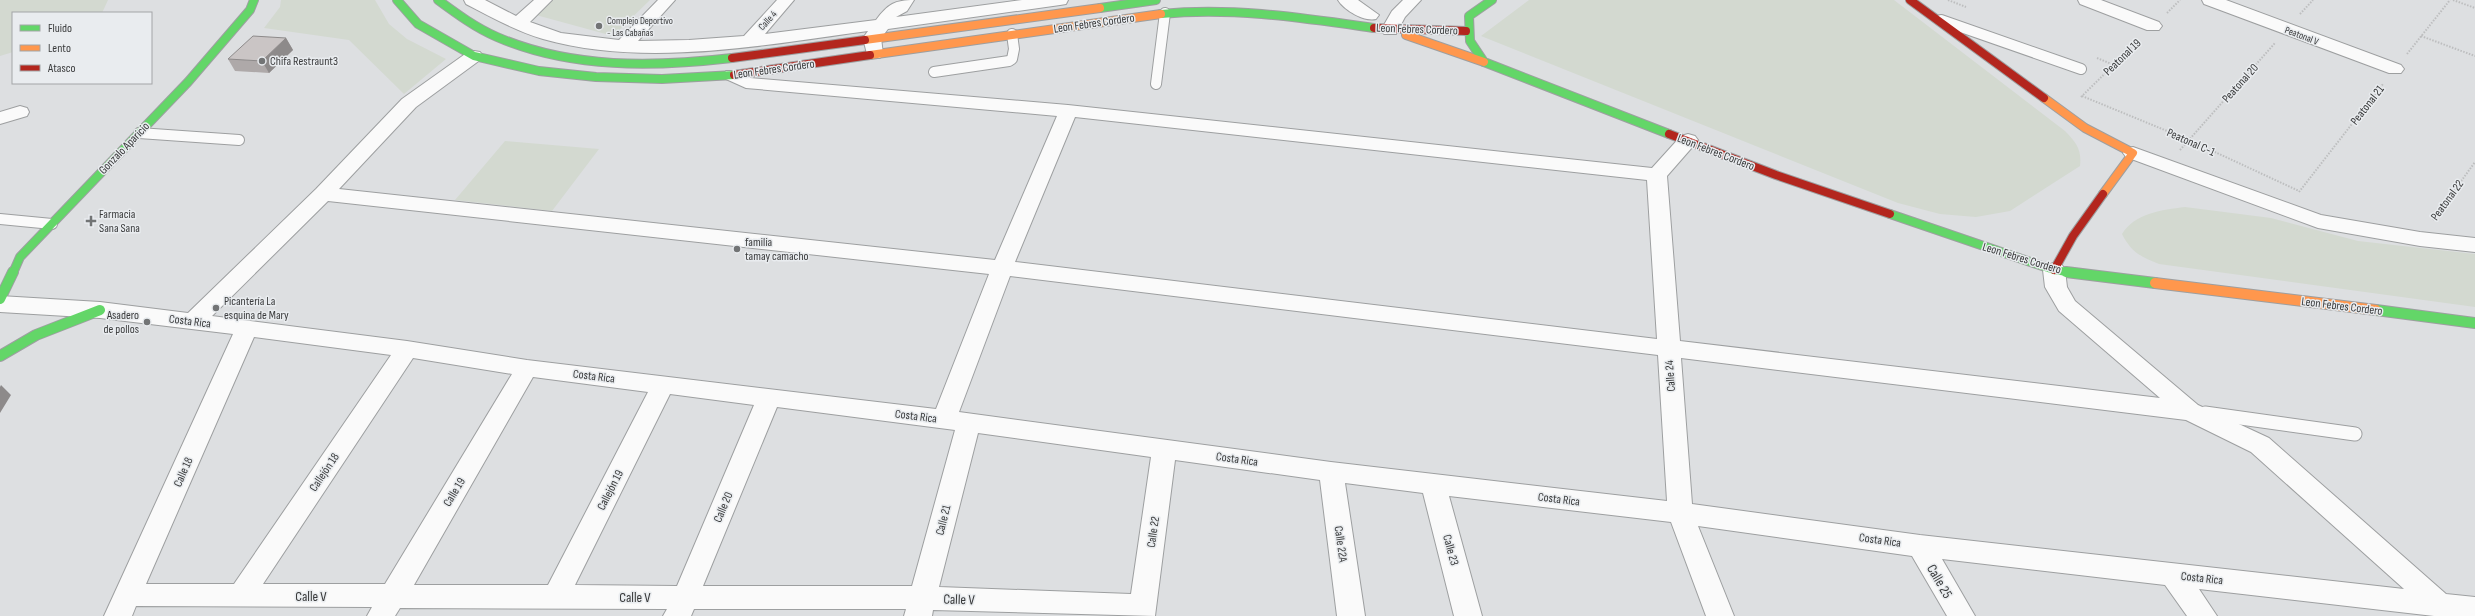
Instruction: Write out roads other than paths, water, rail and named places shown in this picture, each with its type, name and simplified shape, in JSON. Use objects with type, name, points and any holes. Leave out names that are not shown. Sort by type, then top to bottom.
[{"type":"street","name":"Gonzalo Aparicio","points":[[0,299],[20,257],[193,76],[250,10],[254,0]]},
{"type":"street","name":"Leon Febres Cordero","points":[[397,0],[418,24],[474,56],[539,71],[596,77],[662,79],[732,75],[873,46],[1115,4],[1159,0]]},
{"type":"street","name":"Leon Febres Cordero","points":[[438,0],[457,16],[493,36],[539,51],[598,62],[650,64],[709,61],[1012,34],[1165,13],[1212,12],[1392,15],[1466,31],[1469,45],[1484,62],[1776,175],[2054,270],[2475,323]]},
{"type":"street","points":[[472,0],[518,24],[560,38],[623,46],[666,48],[749,41],[889,12],[1060,0]]},
{"type":"street","points":[[518,24],[544,0]]},
{"type":"street","points":[[623,46],[667,0]]},
{"type":"street","name":"Calle 4","points":[[749,41],[786,0]]},
{"type":"street","points":[[873,46],[889,12],[901,7],[906,0]]},
{"type":"street","points":[[1466,31],[1465,16],[1492,0]]},
{"type":"street","points":[[1910,0],[2085,128],[2132,152],[2284,210],[2318,221],[2420,239],[2475,245]]},
{"type":"street","points":[[2086,0],[2153,26]]},
{"type":"street","name":"Peatonal V","points":[[2210,0],[2395,70]]},
{"type":"street","points":[[1347,6],[1392,15],[1484,62]]},
{"type":"street","points":[[194,321],[323,194],[409,103],[474,56]]},
{"type":"street","points":[[732,75],[746,82],[766,85],[1068,111],[1657,175],[1688,140]]},
{"type":"street","points":[[944,419],[1002,268],[1068,111]]},
{"type":"street","points":[[0,118],[20,112]]},
{"type":"street","points":[[2132,152],[2073,236],[2054,270],[2056,287],[2067,306],[2190,411],[2260,445],[2444,610]]},
{"type":"street","name":"Calle 24","points":[[1657,175],[1667,348],[1680,514],[1720,616]]},
{"type":"street","points":[[323,194],[1002,268],[2190,411]]},
{"type":"street","name":"Costa Rica","points":[[0,304],[100,310],[194,321],[407,348],[528,368],[944,419],[968,424],[1331,472],[1680,514],[1920,546],[2173,575],[2444,610],[2475,609]]},
{"type":"street","points":[[0,356],[12,347],[55,325],[100,310]]},
{"type":"street","name":"Calle 18","points":[[123,606],[247,328]]},
{"type":"street","name":"Callejón 18","points":[[241,595],[407,348]]},
{"type":"street","name":"Calle 19","points":[[386,606],[528,368]]},
{"type":"street","name":"Callejón 19","points":[[556,596],[664,384]]},
{"type":"street","name":"Calle 20","points":[[681,606],[769,398]]},
{"type":"street","name":"Calle 21","points":[[921,607],[968,424]]},
{"type":"street","name":"Calle 22","points":[[1142,611],[1164,449]]},
{"type":"street","name":"Calle 22A","points":[[1331,472],[1351,616]]},
{"type":"street","name":"Calle 23","points":[[1433,484],[1468,616]]},
{"type":"street","name":"Calle 25","points":[[1920,546],[1960,616]]},
{"type":"street","points":[[2173,575],[2203,616]]},
{"type":"street","name":"Calle V","points":[[123,606],[241,595],[386,606],[556,596],[681,606],[921,607],[1142,611]]},
{"type":"lane","points":[[1156,84],[1165,13]]},
{"type":"lane","points":[[1934,18],[2081,69]]},
{"type":"lane","points":[[934,72],[1009,61],[1012,59],[1014,49],[1012,34]]},
{"type":"lane","points":[[139,133],[239,140]]},
{"type":"lane","points":[[0,219],[52,224]]},
{"type":"lane","points":[[2190,411],[2355,434]]},
{"type":"place","name":"Complejo Deportivo - Las Cabañas","points":[[599,26]]},
{"type":"place","name":"Chifa Restraunt3","points":[[262,61]]},
{"type":"place","name":"Farmacia Sana Sana","points":[[91,221]]},
{"type":"place","name":"familia tamay camacho","points":[[737,249]]},
{"type":"place","name":"Picantería La esquina de Mary","points":[[216,308]]},
{"type":"place","name":"Asadero de pollos","points":[[147,322]]}]
